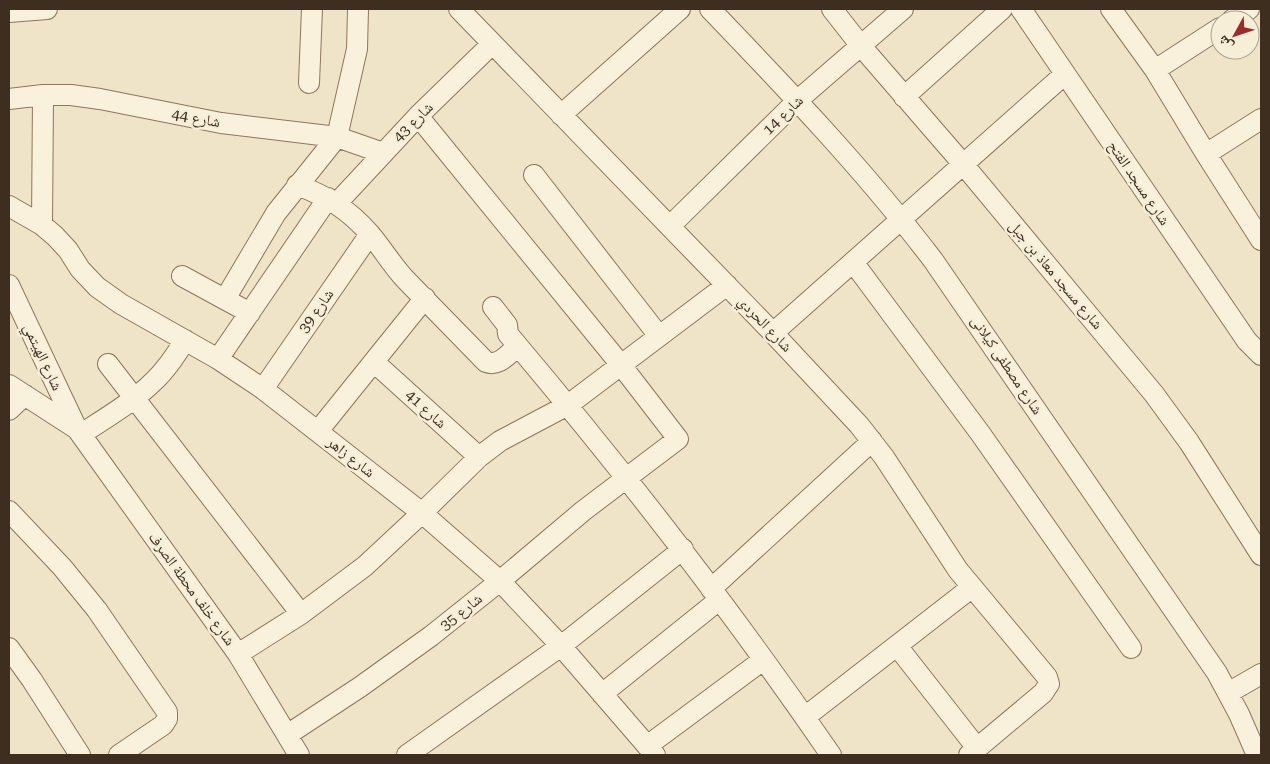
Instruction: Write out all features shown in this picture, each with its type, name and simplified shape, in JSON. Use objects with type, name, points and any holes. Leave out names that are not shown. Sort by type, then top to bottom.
[{"type":"street","points":[[9,12],[47,9]]},
{"type":"street","points":[[309,83],[312,9]]},
{"type":"street","points":[[224,299],[276,213],[337,137],[357,49],[358,9]]},
{"type":"street","name":"شارع الحردي","points":[[459,9],[773,333],[872,441],[971,588],[1047,677],[1049,684],[1043,693],[973,752]]},
{"type":"street","points":[[561,115],[680,9]]},
{"type":"street","name":"شارع مصطفى كيلانى","points":[[710,9],[798,100],[902,218],[956,292],[1149,573],[1228,692],[1257,755]]},
{"type":"street","name":"شارع مسجد معاذ بن جبل","points":[[832,9],[1154,394],[1189,442],[1261,555]]},
{"type":"street","name":"شارع 14","points":[[670,226],[798,100],[903,9]]},
{"type":"street","points":[[904,97],[1002,9]]},
{"type":"street","name":"شارع مسجد الفتح","points":[[1021,9],[1247,341],[1261,355]]},
{"type":"street","points":[[1111,9],[1155,70],[1206,154],[1259,230]]},
{"type":"street","points":[[1155,70],[1210,34]]},
{"type":"street","name":"شارع 43","points":[[218,359],[332,201],[492,44]]},
{"type":"street","points":[[773,333],[1064,74]]},
{"type":"street","points":[[42,226],[43,94]]},
{"type":"street","name":"شارع 44","points":[[9,99],[43,94],[100,99],[221,123],[337,137],[383,153]]},
{"type":"street","points":[[418,116],[621,365]]},
{"type":"street","points":[[1206,154],[1261,119]]},
{"type":"street","points":[[534,174],[659,336]]},
{"type":"street","points":[[297,185],[332,201],[370,234],[386,257],[486,362],[492,364],[499,362],[518,346]]},
{"type":"street","name":"شارع زاهر","points":[[9,206],[55,236],[68,250],[80,269],[97,287],[121,304],[218,359],[263,389],[422,513],[500,581],[561,646],[651,751]]},
{"type":"street","name":"شارع 39","points":[[263,389],[370,234]]},
{"type":"street","points":[[853,262],[980,433],[1131,648]]},
{"type":"street","points":[[182,276],[250,313]]},
{"type":"street","name":"شارع الهيتمي","points":[[9,285],[79,432]]},
{"type":"street","points":[[238,654],[301,614],[365,566],[479,457],[500,441],[568,405],[727,285]]},
{"type":"street","points":[[318,431],[424,298]]},
{"type":"street","points":[[493,308],[507,324],[508,334],[568,405],[683,549],[831,755]]},
{"type":"street","points":[[9,410],[17,390],[79,432],[134,398],[154,381],[171,362],[185,340]]},
{"type":"street","name":"شارع 41","points":[[374,362],[479,457]]},
{"type":"street","points":[[108,364],[301,614]]},
{"type":"street","name":"شارع 35","points":[[286,735],[431,636],[500,581],[583,510],[678,439],[621,365]]},
{"type":"street","name":"شارع خلف محطة الصرف","points":[[79,432],[238,654],[299,755]]},
{"type":"street","points":[[602,694],[715,594],[872,441]]},
{"type":"street","points":[[9,511],[62,567],[97,610],[167,712],[167,719],[163,725],[119,755]]},
{"type":"street","points":[[407,755],[561,646],[683,549]]},
{"type":"street","points":[[805,717],[971,588]]},
{"type":"street","points":[[897,646],[973,752]]},
{"type":"street","points":[[9,648],[80,755]]},
{"type":"street","points":[[651,751],[763,660]]},
{"type":"street","points":[[1228,692],[1261,674]]}]
